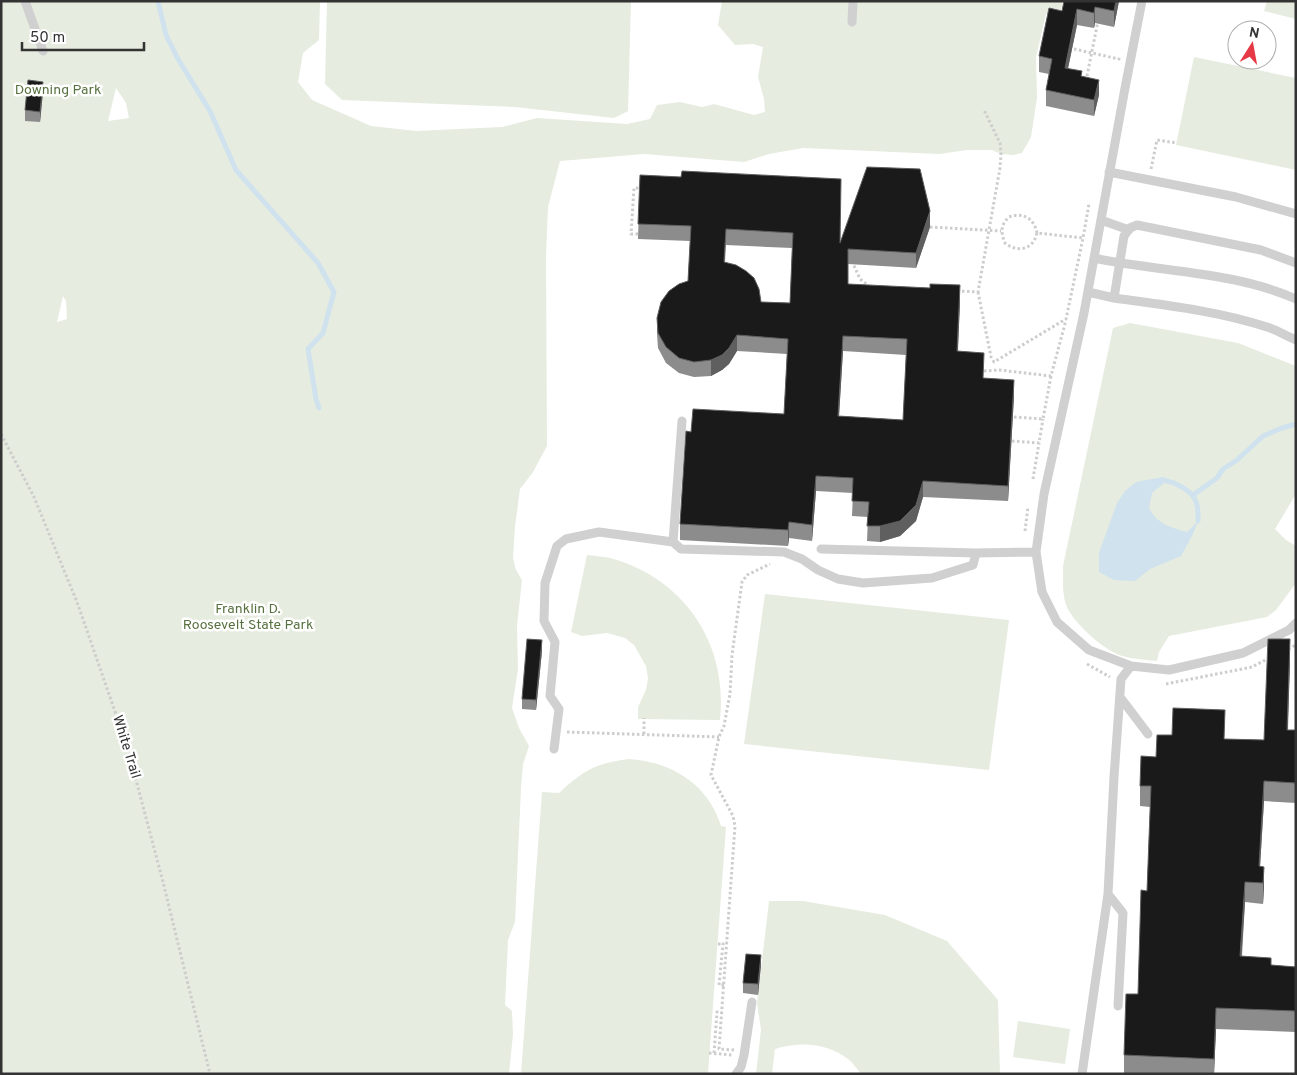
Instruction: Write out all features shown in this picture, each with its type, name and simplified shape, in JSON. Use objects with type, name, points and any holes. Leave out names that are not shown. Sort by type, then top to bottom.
[{"type":"lane","points":[[26,1],[43,51]]},
{"type":"lane","points":[[852,1],[852,22]]},
{"type":"lane","points":[[1142,1],[1084,313],[1044,494],[1036,552],[1042,592],[1057,622],[1089,650],[1131,666],[1169,670],[1243,653],[1288,630],[1296,623]]},
{"type":"lane","points":[[1109,172],[1236,197],[1296,214]]},
{"type":"lane","points":[[1101,220],[1128,230]]},
{"type":"lane","points":[[1114,298],[1124,236],[1128,230],[1137,225],[1261,250],[1296,263]]},
{"type":"lane","points":[[1094,258],[1119,264],[1227,278],[1279,291],[1296,299]]},
{"type":"lane","points":[[1088,292],[1216,315],[1268,327],[1296,340]]},
{"type":"lane","points":[[673,542],[682,421]]},
{"type":"lane","points":[[554,748],[559,709],[550,696],[555,642],[544,621],[545,583],[557,546],[566,538],[599,532],[673,542],[681,549],[784,552],[802,559],[818,570],[838,579],[862,583],[932,578],[973,565],[976,553]]},
{"type":"lane","points":[[821,549],[976,553],[1036,552]]},
{"type":"lane","points":[[1082,1074],[1108,894],[1121,679],[1131,666]]},
{"type":"lane","points":[[1120,697],[1148,734]]},
{"type":"lane","points":[[1108,894],[1123,913],[1118,1006]]},
{"type":"lane","points":[[736,1074],[741,1067],[744,1055],[752,1002]]},
{"type":"path","points":[[1085,84],[1098,21]]},
{"type":"path","points":[[1074,49],[1119,59],[1121,50]]},
{"type":"path","points":[[984,110],[1000,143],[1001,154],[990,230],[978,292],[991,357],[999,370]]},
{"type":"path","points":[[1149,180],[1157,140],[1177,143]]},
{"type":"path","points":[[638,234],[631,234],[634,188],[644,188]]},
{"type":"path","points":[[1012,441],[1039,442],[1051,376],[1066,320],[1090,200]]},
{"type":"path","points":[[1020,215],[1026,216],[1032,221],[1036,227],[1036,234],[1034,242],[1030,246],[1017,249],[1005,243],[1001,231],[1002,226],[1009,217],[1020,215]]},
{"type":"path","points":[[930,227],[1001,231]]},
{"type":"path","points":[[1036,234],[1083,238]]},
{"type":"path","points":[[851,252],[852,261],[860,279],[867,286],[872,286]]},
{"type":"path","points":[[951,291],[978,292]]},
{"type":"path","points":[[994,362],[1066,320]]},
{"type":"path","points":[[984,371],[999,370],[1051,376]]},
{"type":"path","points":[[1014,417],[1043,419]]},
{"type":"path","name":"White Trail","points":[[1,434],[34,497],[77,602],[127,746],[161,873],[210,1074]]},
{"type":"path","points":[[722,1013],[718,1012],[712,1053],[737,1056],[737,1050],[719,1049],[722,1013],[735,826],[733,816],[711,775],[730,694],[732,655],[742,582],[747,575],[783,558],[784,552]]},
{"type":"path","points":[[1085,663],[1111,678],[1112,683]]},
{"type":"path","points":[[644,718],[644,734]]},
{"type":"path","points":[[556,731],[719,737]]},
{"type":"path","points":[[718,944],[723,944],[727,941]]},
{"type":"path","points":[[723,944],[720,985],[724,985]]},
{"type":"green space","points":[[1,1],[320,1],[319,40],[303,53],[298,82],[312,100],[371,126],[416,131],[502,127],[537,118],[627,124],[650,119],[657,105],[680,102],[702,107],[714,104],[754,115],[765,112],[764,99],[758,77],[763,47],[753,44],[735,45],[718,25],[722,1],[1063,1],[1061,10],[1046,14],[1036,57],[1037,98],[1031,137],[1022,153],[1013,155],[1001,154],[992,150],[967,150],[939,154],[803,148],[769,154],[744,162],[644,154],[560,161],[548,207],[546,257],[547,446],[533,472],[520,489],[513,558],[516,570],[522,580],[517,626],[518,669],[512,708],[519,728],[529,746],[523,764],[521,788],[515,922],[508,940],[505,1005],[512,1011],[513,1034],[509,1074],[1,1074]],"holes":[[[116,88],[126,103],[129,118],[108,121]],[[63,296],[66,301],[67,319],[57,322]]]},
{"type":"green space","points":[[327,1],[631,1],[628,111],[614,118],[515,107],[342,100],[325,84]]},
{"type":"green space","points":[[1267,1],[1296,1],[1296,19],[1264,11]]},
{"type":"green space","points":[[1194,57],[1227,64],[1227,70],[1257,70],[1296,78],[1296,170],[1176,145]]},
{"type":"green space","points":[[1130,323],[1238,343],[1296,366],[1296,494],[1275,529],[1286,540],[1296,546],[1296,583],[1276,610],[1267,617],[1169,636],[1159,652],[1157,661],[1122,656],[1098,642],[1069,612],[1063,591],[1063,566],[1113,328]]},
{"type":"green space","points":[[587,555],[614,559],[642,570],[664,584],[683,601],[698,621],[710,643],[717,667],[721,693],[720,720],[638,719],[638,707],[646,690],[648,678],[646,666],[634,645],[625,638],[607,633],[582,636],[571,632]]},
{"type":"green space","points":[[765,594],[1009,620],[989,770],[744,744]]},
{"type":"green space","points":[[629,759],[660,765],[674,770],[686,778],[698,787],[707,798],[721,826],[726,827],[708,1074],[521,1074],[542,792],[559,793],[583,773],[599,765]]},
{"type":"green space","points":[[769,901],[803,901],[885,915],[947,941],[998,1000],[1000,1074],[861,1074],[850,1061],[840,1054],[822,1047],[804,1044],[775,1049],[772,1074],[756,1074],[761,1030],[757,1003]]},
{"type":"green space","points":[[1018,1021],[1070,1029],[1065,1064],[1013,1057]]},
{"type":"water","points":[[1163,477],[1175,481],[1172,485],[1164,483],[1152,493],[1149,508],[1152,513],[1165,524],[1187,532],[1198,521],[1181,556],[1150,569],[1135,581],[1114,580],[1099,572],[1099,553],[1117,503],[1125,491],[1136,482]]},
{"type":"building","points":[[1064,1],[1116,1],[1114,11],[1095,7],[1094,13],[1077,9],[1065,68],[1082,71],[1081,76],[1099,80],[1094,100],[1046,90],[1052,59],[1039,56],[1049,8],[1062,11]]},
{"type":"building","points":[[28,80],[43,82],[40,112],[25,110]]},
{"type":"building","points":[[867,167],[920,169],[930,211],[916,253],[848,249],[848,284],[930,288],[930,284],[960,285],[957,351],[984,353],[983,378],[1014,380],[1008,486],[923,481],[916,505],[900,521],[880,526],[867,526],[869,502],[852,501],[853,478],[816,476],[812,525],[789,522],[788,530],[680,524],[686,431],[691,432],[693,409],[784,414],[788,339],[737,335],[722,355],[711,360],[694,362],[679,358],[666,347],[658,333],[657,318],[661,302],[669,291],[679,284],[688,281],[691,226],[638,224],[640,175],[681,177],[682,171],[841,179],[840,243]],"holes":[[[726,229],[793,233],[790,303],[761,302],[759,289],[754,278],[736,265],[724,262]],[[843,336],[907,339],[903,420],[838,416]]]},
{"type":"building","points":[[527,639],[542,640],[536,700],[522,699]]},
{"type":"building","points":[[1268,639],[1290,639],[1287,730],[1296,730],[1296,783],[1264,781],[1259,866],[1264,867],[1263,883],[1245,882],[1240,956],[1271,958],[1271,965],[1296,967],[1296,1011],[1216,1008],[1214,1059],[1124,1055],[1126,994],[1138,994],[1141,890],[1147,891],[1151,786],[1140,786],[1141,756],[1156,757],[1157,735],[1172,735],[1173,708],[1225,710],[1224,739],[1264,740]]},
{"type":"building","points":[[746,954],[761,955],[758,984],[743,983]]},
{"type":"waterway","points":[[158,1],[166,35],[178,59],[210,111],[236,170],[318,263],[334,292],[323,333],[308,349],[319,408]]},
{"type":"waterway","points":[[1193,495],[1217,478],[1223,469],[1237,460],[1263,436],[1296,424]]},
{"type":"waterway","points":[[1174,483],[1186,489],[1194,497],[1198,521]]},
{"type":"park label","name":"Downing Park","points":[[58,90]]},
{"type":"park label","name":"Franklin D. Roosevelt State Park","points":[[248,618]]}]
